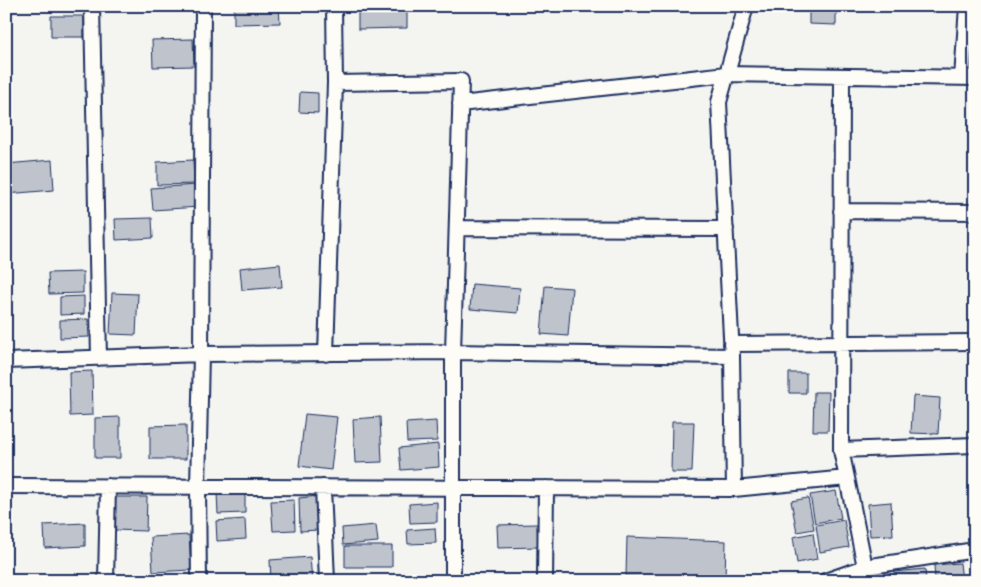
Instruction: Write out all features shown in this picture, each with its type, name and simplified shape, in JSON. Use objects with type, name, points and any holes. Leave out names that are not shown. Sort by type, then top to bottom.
[{"type":"street","points":[[92,6],[99,358]]},
{"type":"street","points":[[199,581],[198,487],[201,354],[203,6]]},
{"type":"street","points":[[326,354],[335,83],[334,6]]},
{"type":"street","points":[[734,489],[731,350],[720,102],[746,6]]},
{"type":"street","points":[[460,104],[727,74],[968,78],[967,6]]},
{"type":"street","points":[[842,76],[841,450],[865,567],[872,581]]},
{"type":"street","points":[[335,83],[461,81],[453,352],[453,581]]},
{"type":"street","points":[[841,211],[975,212]]},
{"type":"street","points":[[456,228],[726,229]]},
{"type":"street","points":[[6,362],[201,354],[731,350],[841,343],[975,342]]},
{"type":"street","points":[[841,450],[975,445]]},
{"type":"street","points":[[6,486],[734,489],[846,478]]},
{"type":"street","points":[[106,581],[108,486]]},
{"type":"street","points":[[323,487],[327,581]]},
{"type":"street","points":[[544,581],[546,488]]},
{"type":"street","points":[[825,581],[865,567],[975,550]]},
{"type":"building","points":[[234,6],[279,6],[280,23],[234,24]]},
{"type":"building","points":[[358,6],[407,6],[407,28],[358,29]]},
{"type":"building","points":[[809,6],[836,6],[836,25],[809,24]]},
{"type":"building","points":[[51,16],[84,16],[84,37],[51,37]]},
{"type":"building","points":[[193,39],[194,66],[153,67],[152,40]]},
{"type":"building","points":[[300,92],[318,93],[318,113],[299,112]]},
{"type":"building","points":[[52,160],[54,190],[6,194],[6,164]]},
{"type":"building","points":[[193,160],[194,184],[157,185],[157,162]]},
{"type":"building","points":[[197,185],[199,207],[153,210],[151,188]]},
{"type":"building","points":[[152,218],[153,238],[116,240],[115,219]]},
{"type":"building","points":[[280,264],[282,287],[242,290],[240,268]]},
{"type":"building","points":[[83,272],[83,293],[49,294],[48,273]]},
{"type":"building","points":[[472,284],[520,288],[518,313],[470,309]]},
{"type":"building","points":[[545,286],[572,288],[568,336],[541,334]]},
{"type":"building","points":[[112,293],[138,294],[136,335],[110,334]]},
{"type":"building","points":[[84,296],[84,314],[60,315],[60,297]]},
{"type":"building","points":[[88,319],[89,337],[60,338],[60,320]]},
{"type":"building","points":[[92,371],[93,415],[70,416],[69,372]]},
{"type":"building","points":[[789,373],[806,373],[806,393],[789,393]]},
{"type":"building","points":[[814,392],[829,392],[828,431],[813,431]]},
{"type":"building","points":[[913,396],[940,398],[938,434],[911,433]]},
{"type":"building","points":[[305,414],[337,417],[331,470],[299,466]]},
{"type":"building","points":[[120,417],[120,458],[95,458],[95,418]]},
{"type":"building","points":[[380,417],[382,462],[355,463],[353,419]]},
{"type":"building","points":[[436,421],[437,441],[407,442],[406,423]]},
{"type":"building","points":[[672,422],[694,422],[692,472],[671,472]]},
{"type":"building","points":[[186,425],[186,459],[150,459],[150,426]]},
{"type":"building","points":[[438,444],[439,467],[401,470],[399,448]]},
{"type":"building","points":[[836,491],[841,518],[815,523],[810,495]]},
{"type":"building","points":[[245,492],[245,513],[218,514],[217,493]]},
{"type":"building","points":[[318,496],[320,530],[300,531],[299,498]]},
{"type":"building","points":[[115,497],[147,497],[146,531],[114,530]]},
{"type":"building","points":[[808,498],[814,529],[797,532],[791,501]]},
{"type":"building","points":[[294,500],[295,530],[273,531],[271,501]]},
{"type":"building","points":[[437,502],[437,522],[410,523],[409,504]]},
{"type":"building","points":[[891,502],[893,535],[870,536],[868,504]]},
{"type":"building","points":[[245,519],[246,539],[217,541],[216,521]]},
{"type":"building","points":[[844,520],[849,547],[820,552],[816,525]]},
{"type":"building","points":[[85,523],[85,546],[45,548],[44,525]]},
{"type":"building","points":[[537,524],[538,547],[498,548],[497,525]]},
{"type":"building","points":[[376,525],[378,542],[343,545],[342,528]]},
{"type":"building","points":[[435,528],[436,543],[408,544],[407,530]]},
{"type":"building","points":[[813,533],[817,559],[797,563],[793,537]]},
{"type":"building","points":[[189,535],[191,570],[153,572],[151,537]]},
{"type":"building","points":[[627,537],[726,541],[725,579],[626,576]]},
{"type":"building","points":[[345,546],[392,546],[392,567],[345,567]]},
{"type":"building","points":[[310,557],[312,581],[271,581],[270,560]]},
{"type":"building","points":[[960,563],[962,581],[935,581],[934,565]]},
{"type":"building","points":[[925,569],[926,581],[894,581],[894,572]]}]
